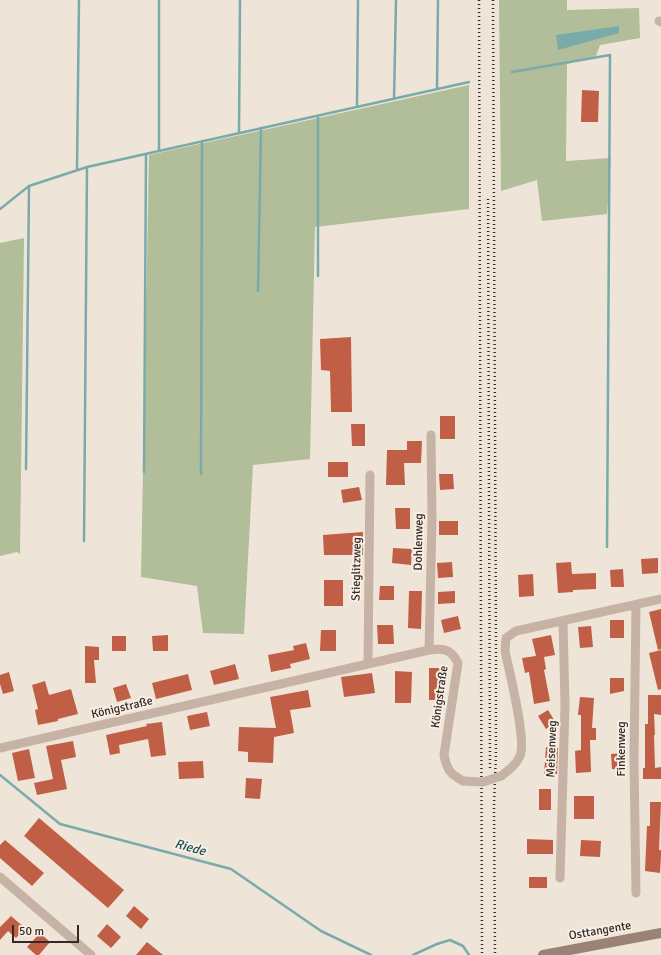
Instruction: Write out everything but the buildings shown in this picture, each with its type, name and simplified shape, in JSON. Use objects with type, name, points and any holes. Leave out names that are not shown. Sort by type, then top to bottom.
[{"type":"main road","name":"Osttangente","points":[[543,955],[661,933]]},
{"type":"street","name":"Dohlenweg","points":[[430,650],[432,435]]},
{"type":"street","name":"Stieglitzweg","points":[[368,664],[370,475]]},
{"type":"street","name":"Königstraße","points":[[0,748],[430,650],[441,649],[454,655],[458,663],[444,755],[446,766],[453,776],[463,780],[483,782],[501,776],[514,766],[521,755],[522,740],[505,650],[506,638],[516,631],[661,599]]},
{"type":"street","name":"Finkenweg","points":[[636,605],[634,761],[636,893]]},
{"type":"street","name":"Meisenweg","points":[[560,878],[565,705],[563,620]]},
{"type":"street","points":[[0,877],[92,955]]},
{"type":"green space","points":[[499,0],[567,0],[567,10],[639,8],[640,38],[600,45],[596,56],[567,64],[566,161],[611,158],[607,214],[542,221],[537,180],[501,191]]},
{"type":"green space","points":[[469,85],[469,209],[315,227],[310,459],[253,465],[244,634],[203,633],[197,586],[141,577],[149,155]]},
{"type":"green space","points":[[24,238],[20,554],[17,552],[0,556],[0,243]]},
{"type":"water","points":[[619,26],[619,33],[558,50],[556,35]]},
{"type":"waterway","points":[[77,170],[79,0]]},
{"type":"waterway","points":[[159,0],[159,151]]},
{"type":"waterway","points":[[239,133],[240,0]]},
{"type":"waterway","points":[[357,107],[358,0]]},
{"type":"waterway","points":[[394,99],[396,0]]},
{"type":"waterway","points":[[437,89],[438,0]]},
{"type":"waterway","points":[[512,72],[610,55],[607,547]]},
{"type":"waterway","points":[[0,209],[29,186],[87,167],[469,82]]},
{"type":"waterway","points":[[318,116],[318,276]]},
{"type":"waterway","points":[[258,291],[261,128]]},
{"type":"waterway","points":[[201,474],[202,141]]},
{"type":"waterway","points":[[144,472],[146,154]]},
{"type":"waterway","points":[[84,541],[87,167]]},
{"type":"waterway","points":[[26,469],[29,187]]},
{"type":"waterway","name":"Riede","points":[[0,775],[60,824],[231,869],[321,931],[371,955]]},
{"type":"waterway","name":"Riede","points":[[413,955],[450,940],[463,946],[469,955]]},
{"type":"railway","points":[[479,0],[482,955]]},
{"type":"railway","points":[[493,0],[496,641],[496,753],[494,805],[495,955]]},
{"type":"railway","points":[[488,199],[490,769]]}]
